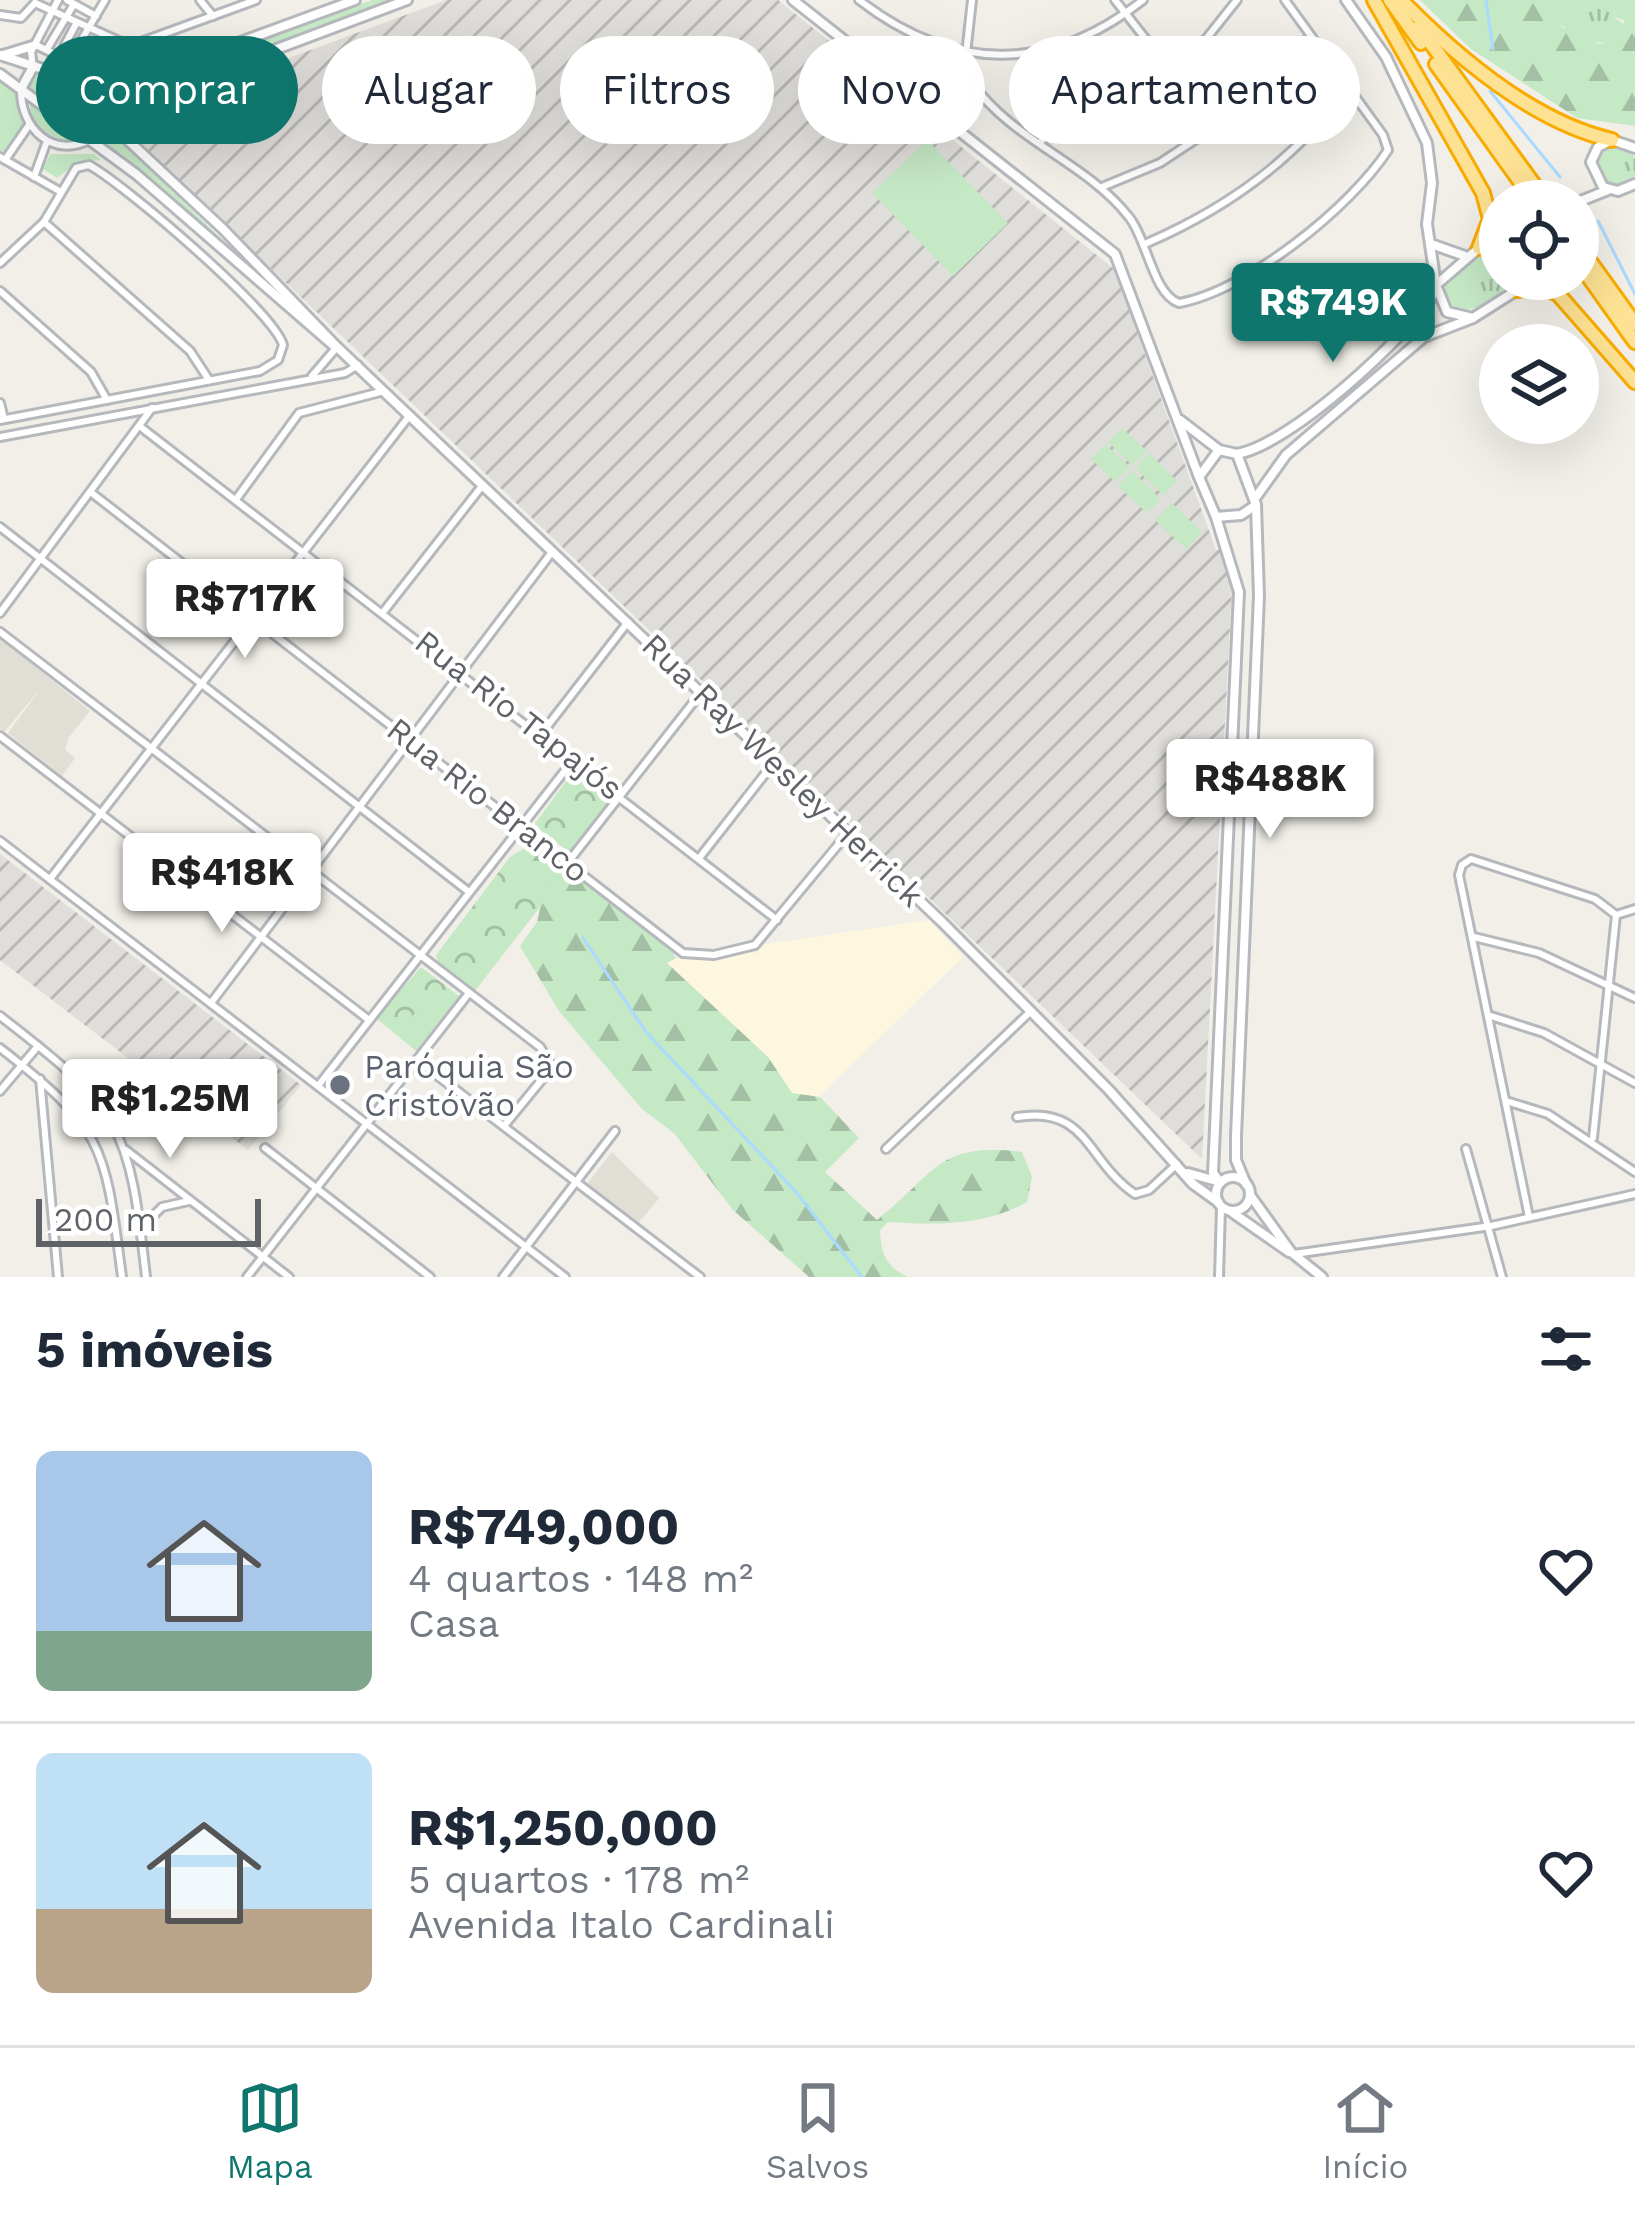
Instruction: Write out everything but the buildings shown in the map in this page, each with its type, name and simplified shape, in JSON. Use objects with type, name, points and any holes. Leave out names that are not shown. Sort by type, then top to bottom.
[{"type":"highway","points":[[1374,0],[1483,193],[1490,220],[1473,252]]},
{"type":"highway","points":[[1390,0],[1519,180]]},
{"type":"highway","points":[[1400,0],[1465,59],[1566,125],[1612,140]]},
{"type":"highway","points":[[1400,0],[1531,180]]},
{"type":"highway","points":[[1599,274],[1635,324]]},
{"type":"highway","points":[[1599,291],[1635,342]]},
{"type":"highway","points":[[1563,300],[1635,382]]},
{"type":"street","points":[[40,36],[58,0]]},
{"type":"street","points":[[84,36],[105,0]]},
{"type":"street","points":[[200,0],[213,16]]},
{"type":"street","points":[[0,15],[21,18],[36,2],[130,46],[256,0]]},
{"type":"street","points":[[257,36],[356,0]]},
{"type":"street","points":[[298,41],[407,0]]},
{"type":"street","points":[[793,0],[1115,254],[1216,517],[1239,592],[1213,1173],[1220,1182],[1223,1207],[1219,1277]]},
{"type":"street","points":[[859,0],[918,36]]},
{"type":"street","points":[[968,36],[972,0]]},
{"type":"street","points":[[1115,0],[1143,36]]},
{"type":"street","points":[[985,53],[1051,49],[1125,14],[1143,0]]},
{"type":"street","points":[[1208,36],[1237,0]]},
{"type":"street","points":[[1285,0],[1310,36]]},
{"type":"street","points":[[1346,0],[1420,121],[1431,165],[1426,224],[1436,288],[1447,312],[1474,318]]},
{"type":"street","points":[[56,36],[70,2],[96,16]]},
{"type":"street","points":[[70,36],[76,24]]},
{"type":"street","points":[[0,55],[36,45],[33,67],[21,89],[29,125],[36,131]]},
{"type":"street","name":"Rua Ray Wesley Herrick","points":[[0,55],[36,68]]},
{"type":"street","name":"Rua Ray Wesley Herrick","points":[[0,74],[36,100]]},
{"type":"street","points":[[985,98],[1009,118]]},
{"type":"street","points":[[1040,144],[1102,187],[1147,243],[1166,294],[1179,303],[1240,278],[1319,222],[1388,150],[1360,104]]},
{"type":"street","points":[[29,125],[3,159],[61,192]]},
{"type":"street","points":[[1588,180],[1598,147],[1612,140],[1634,147]]},
{"type":"street","points":[[34,177],[46,144]]},
{"type":"street","name":"Rua Ray Wesley Herrick","points":[[98,144],[358,365],[1031,1011],[1223,1207],[1322,1277]]},
{"type":"street","name":"Rua Ray Wesley Herrick","points":[[132,144],[337,347]]},
{"type":"street","points":[[1102,187],[1189,144]]},
{"type":"street","points":[[1147,243],[1247,189],[1299,144]]},
{"type":"street","points":[[0,263],[44,222],[76,169],[89,165],[178,236],[274,326],[283,345],[278,360],[260,370],[2,419],[0,403]]},
{"type":"street","points":[[1592,170],[1610,190]]},
{"type":"street","points":[[1599,194],[1635,184]]},
{"type":"street","points":[[44,222],[190,351],[209,380]]},
{"type":"street","points":[[1431,244],[1479,251]]},
{"type":"street","points":[[1179,419],[1219,450],[1237,454],[1279,439],[1412,327],[1436,288],[1473,252]]},
{"type":"street","points":[[0,291],[91,372],[107,400]]},
{"type":"street","points":[[1216,517],[1241,515],[1256,501],[1286,455],[1424,337],[1474,318],[1497,300]]},
{"type":"street","points":[[309,379],[337,347]]},
{"type":"street","points":[[0,437],[345,374],[358,365]]},
{"type":"street","points":[[237,497],[299,413],[384,392]]},
{"type":"street","points":[[0,613],[142,428],[152,408]]},
{"type":"street","points":[[50,879],[410,415]]},
{"type":"street","name":"Rua Rio Tapajós","points":[[142,428],[778,920]]},
{"type":"street","points":[[1199,477],[1219,450]]},
{"type":"street","points":[[1237,454],[1256,501],[1259,596],[1236,1160],[1250,1195],[1311,1277]]},
{"type":"street","points":[[384,611],[482,485]]},
{"type":"street","name":"Rua Rio Branco","points":[[93,494],[691,956],[755,945],[848,834]]},
{"type":"street","points":[[0,527],[469,892]]},
{"type":"street","points":[[212,1004],[553,551]]},
{"type":"street","points":[[542,733],[628,622]]},
{"type":"street","points":[[0,632],[540,1047],[549,1066],[505,1126]]},
{"type":"street","points":[[569,861],[699,695]]},
{"type":"street","points":[[0,736],[369,1020]]},
{"type":"street","points":[[318,1086],[574,759]]},
{"type":"street","points":[[700,857],[772,765]]},
{"type":"street","points":[[0,841],[565,1277]]},
{"type":"street","points":[[1529,1217],[1460,875],[1471,859],[1595,899],[1616,915]]},
{"type":"street","points":[[1616,915],[1635,909]]},
{"type":"street","points":[[1592,1138],[1616,915]]},
{"type":"street","points":[[1474,937],[1539,952],[1635,998]]},
{"type":"street","points":[[247,1277],[469,994]]},
{"type":"street","points":[[886,1149],[1031,1011]]},
{"type":"street","points":[[0,1016],[90,1089],[126,1150],[146,1277]]},
{"type":"street","points":[[1491,1016],[1511,1019],[1635,1083]]},
{"type":"street","points":[[0,1091],[38,1046]]},
{"type":"street","points":[[0,1048],[79,1116],[102,1159],[122,1277]]},
{"type":"street","points":[[417,1060],[700,1277]]},
{"type":"street","points":[[40,1079],[58,1277]]},
{"type":"street","points":[[1506,1101],[1533,1106],[1592,1138],[1635,1172]]},
{"type":"street","points":[[1017,1117],[1043,1112],[1061,1118],[1135,1195],[1180,1167],[1202,1181],[1235,1178],[1246,1184]]},
{"type":"street","points":[[503,1277],[615,1131]]},
{"type":"street","points":[[265,1148],[430,1277]]},
{"type":"street","points":[[1466,1149],[1502,1277]]},
{"type":"street","points":[[126,1150],[289,1277]]},
{"type":"street","points":[[1292,1253],[1491,1226],[1635,1194]]},
{"type":"street","points":[[1223,1207],[1242,1209],[1250,1195]]},
{"type":"street","points":[[141,1229],[162,1207],[189,1202]]},
{"type":"shaded area","points":[[446,0],[778,0],[823,36],[798,36],[798,144],[958,144],[1114,269],[1216,550],[1222,549],[1232,588],[1202,1159],[141,144],[298,144],[298,55],[322,46],[322,144],[536,144],[536,36],[348,36]]},
{"type":"shaded area","points":[[0,638],[90,711],[69,737],[65,750],[75,758],[62,776],[8,733],[42,687],[4,732],[0,728]]},
{"type":"shaded area","points":[[0,854],[301,1085],[248,1150],[0,960]]},
{"type":"shaded area","points":[[929,920],[963,957],[818,1097],[809,1099],[792,1093],[768,1057],[666,962],[683,956],[756,953],[766,944]]},
{"type":"shaded area","points":[[612,1152],[659,1198],[636,1226],[586,1185]]},
{"type":"green space","points":[[372,0],[392,0],[298,37],[275,36]]},
{"type":"green space","points":[[1420,0],[1549,0],[1562,27],[1599,44],[1623,37],[1624,20],[1613,17],[1614,0],[1635,0],[1635,126],[1577,118],[1471,49]]},
{"type":"green space","points":[[1549,0],[1614,0],[1613,17],[1627,26],[1623,37],[1594,42],[1575,35],[1552,15]]},
{"type":"green space","points":[[0,80],[14,91],[24,125],[5,151],[0,151]]},
{"type":"green space","points":[[30,102],[36,106],[36,124]]},
{"type":"green space","points":[[107,144],[123,144],[295,310]]},
{"type":"green space","points":[[923,144],[931,144],[1008,223],[953,276],[872,193]]},
{"type":"green space","points":[[1609,149],[1625,149],[1635,159],[1635,175],[1625,185],[1609,185],[1599,175],[1599,159]]},
{"type":"green space","points":[[50,154],[94,154],[101,160],[78,162],[57,178],[43,169]]},
{"type":"green space","points":[[1479,257],[1479,300],[1491,300],[1457,312],[1444,296],[1446,280]]},
{"type":"green space","points":[[1122,428],[1147,451],[1132,465],[1108,442]]},
{"type":"green space","points":[[1105,444],[1130,467],[1115,482],[1091,459]]},
{"type":"green space","points":[[1149,453],[1177,481],[1163,495],[1135,468]]},
{"type":"green space","points":[[1132,471],[1161,499],[1147,513],[1118,486]]},
{"type":"green space","points":[[1172,503],[1202,532],[1186,549],[1155,520]]},
{"type":"green space","points":[[574,770],[614,800],[570,853],[534,825]]},
{"type":"green space","points":[[534,842],[672,952],[676,958],[667,963],[768,1057],[792,1093],[820,1097],[859,1138],[825,1172],[877,1220],[940,1165],[972,1152],[1022,1152],[1032,1177],[1027,1202],[977,1220],[888,1222],[880,1230],[883,1253],[894,1269],[908,1277],[809,1277],[733,1210],[674,1133],[642,1109],[559,1011],[520,946],[537,922],[543,895],[510,857]]},
{"type":"green space","points":[[510,857],[554,889],[474,992],[438,965],[436,955]]},
{"type":"green space","points":[[421,967],[459,996],[416,1051],[376,1018]]},
{"type":"green space","points":[[420,1006],[437,1020],[415,1048],[398,1035]]},
{"type":"waterway","points":[[1486,0],[1493,49]]},
{"type":"waterway","points":[[1490,91],[1560,177]]},
{"type":"waterway","points":[[1599,223],[1635,294]]},
{"type":"waterway","points":[[583,938],[646,1032],[796,1192],[862,1277]]},
{"type":"place","name":"Paróquia São Cristóvão","points":[[340,1085]]}]
